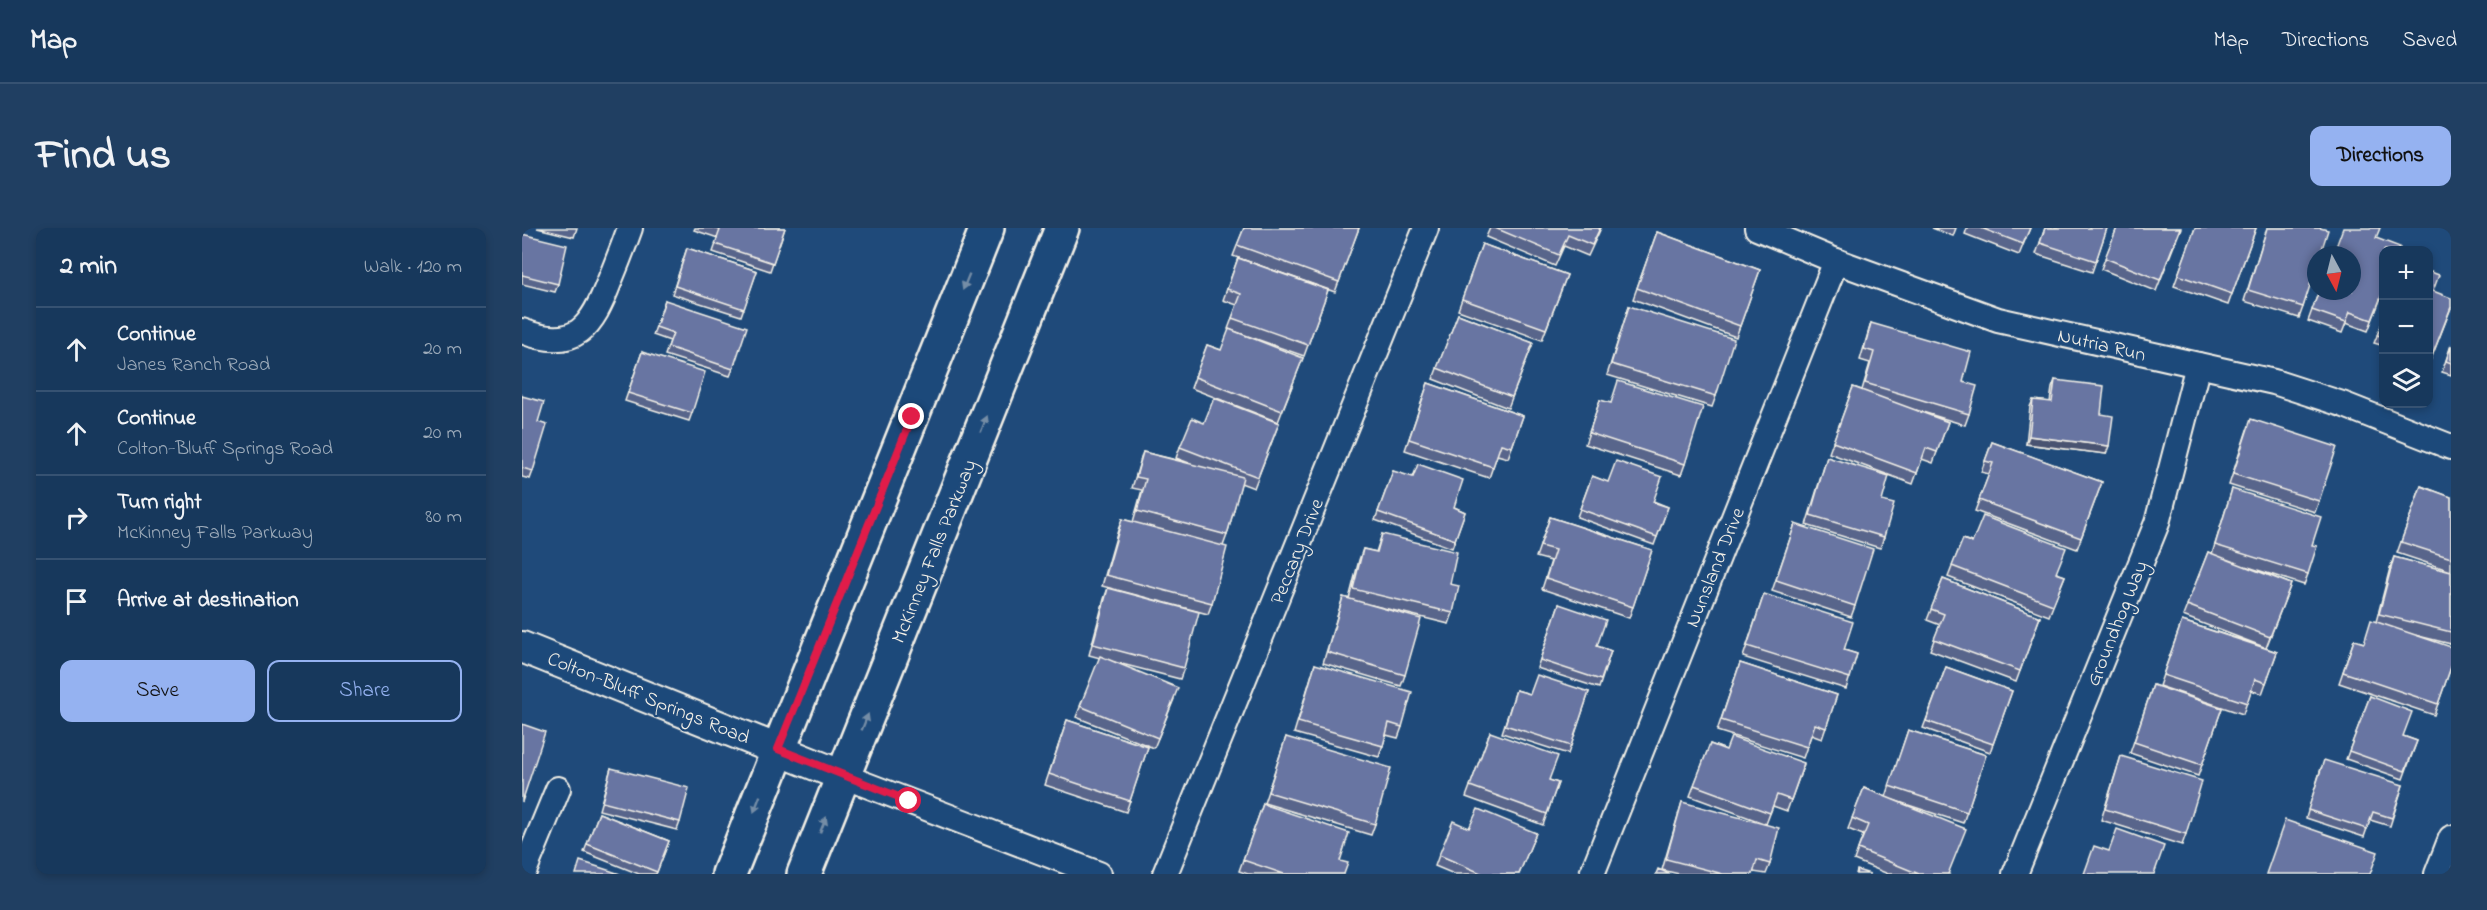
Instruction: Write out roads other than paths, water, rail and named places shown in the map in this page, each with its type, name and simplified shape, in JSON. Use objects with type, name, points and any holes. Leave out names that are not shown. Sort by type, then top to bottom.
[{"type":"main road","points":[[729,874],[987,228]]},
{"type":"main road","name":"McKinney Falls Parkway","points":[[804,874],[1062,228]]},
{"type":"street","points":[[522,331],[541,339],[560,339],[579,333],[597,313],[630,228]]},
{"type":"street","name":"Peccary Drive","points":[[1165,874],[1426,228]]},
{"type":"street","name":"Nutria Run","points":[[1757,228],[1836,261],[1998,320],[2285,385],[2342,404],[2451,447]]},
{"type":"street","name":"Nunsland Drive","points":[[1592,874],[1836,261]]},
{"type":"street","name":"Groundhog Way","points":[[2014,874],[2157,523],[2198,365]]},
{"type":"street","name":"Colton-Bluff Springs Road","points":[[522,647],[843,776]]},
{"type":"street","points":[[843,776],[1099,874]]},
{"type":"street","points":[[523,874],[558,789]]},
{"type":"street","points":[[2437,874],[2451,838]]}]
